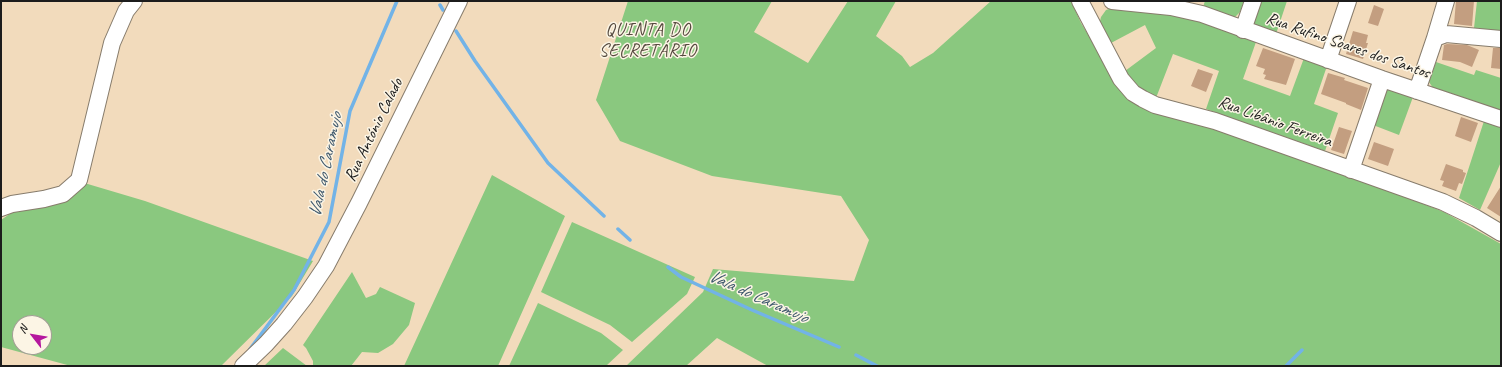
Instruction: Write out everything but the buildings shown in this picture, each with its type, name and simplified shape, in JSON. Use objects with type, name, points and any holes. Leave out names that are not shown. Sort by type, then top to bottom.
[{"type":"street","points":[[1,208],[12,204],[44,199],[63,194],[79,180],[112,43],[126,11],[134,1]]},
{"type":"street","name":"Rua Libânio Ferreira","points":[[1080,1],[1121,79],[1133,93],[1143,99],[1155,105],[1210,119],[1443,202],[1476,218],[1501,233]]},
{"type":"street","name":"Rua Rufino Soares dos Santos","points":[[1112,1],[1181,9],[1202,14],[1382,79],[1501,119]]},
{"type":"street","points":[[1243,30],[1253,1]]},
{"type":"street","points":[[1328,60],[1348,1]]},
{"type":"street","points":[[1417,91],[1446,1]]},
{"type":"street","name":"Rua António Calado","points":[[243,366],[284,324],[326,266],[359,204],[455,3]]},
{"type":"street","points":[[1434,38],[1446,34],[1501,39]]},
{"type":"street","points":[[1351,170],[1382,79]]},
{"type":"green space","points":[[628,1],[772,1],[754,32],[808,63],[848,1],[896,1],[876,36],[902,56],[910,67],[933,53],[991,1],[1071,1],[1081,23],[1126,97],[1145,109],[1176,113],[1273,146],[1444,212],[1501,244],[1501,366],[768,366],[717,338],[686,366],[626,366],[703,292],[713,269],[854,281],[869,240],[841,196],[712,176],[620,141],[596,100]]},
{"type":"green space","points":[[1205,1],[1244,1],[1240,12],[1235,17],[1231,17],[1203,7]]},
{"type":"green space","points":[[1260,1],[1287,1],[1276,34],[1255,25],[1254,23]]},
{"type":"green space","points":[[1477,1],[1501,1],[1501,31],[1474,28]]},
{"type":"green space","points":[[1112,8],[1176,16],[1203,23],[1256,42],[1243,79],[1290,96],[1304,58],[1327,66],[1314,104],[1338,113],[1325,151],[1206,109],[1219,71],[1173,54],[1156,98],[1141,90],[1130,79],[1125,71],[1156,48],[1145,25],[1111,43],[1100,21],[1106,10]]},
{"type":"green space","points":[[1436,62],[1474,75],[1476,70],[1501,78],[1501,112],[1433,88],[1429,82]]},
{"type":"green space","points":[[1388,89],[1413,97],[1399,135],[1373,125]]},
{"type":"green space","points":[[1484,121],[1501,127],[1501,162],[1480,210],[1459,198]]},
{"type":"green space","points":[[492,175],[565,216],[498,366],[404,366]]},
{"type":"green space","points":[[81,182],[145,201],[313,261],[292,296],[221,366],[71,366],[30,355],[52,355],[52,315],[12,315],[12,350],[1,347],[1,220],[14,211]]},
{"type":"green space","points":[[572,222],[695,277],[687,294],[632,342],[610,325],[541,292]]},
{"type":"green space","points":[[352,272],[366,298],[376,294],[380,287],[415,303],[409,325],[393,344],[378,353],[362,352],[351,366],[313,366],[313,361],[303,345]]},
{"type":"green space","points":[[538,303],[601,333],[623,350],[606,366],[509,366]]},
{"type":"green space","points":[[283,348],[307,366],[264,366]]},
{"type":"waterway","name":"Vala do Caramujo","points":[[250,349],[294,290],[329,222],[350,111],[397,1]]},
{"type":"waterway","name":"Vala do Caramujo","points":[[440,5],[443,10]]},
{"type":"waterway","name":"Vala do Caramujo","points":[[456,31],[475,61],[548,163],[604,216]]},
{"type":"waterway","name":"Vala do Caramujo","points":[[618,229],[630,240]]},
{"type":"waterway","name":"Vala do Caramujo","points":[[668,267],[681,277],[752,310],[839,347]]},
{"type":"waterway","name":"Vala do Caramujo","points":[[1286,366],[1302,350]]},
{"type":"waterway","name":"Vala do Caramujo","points":[[856,355],[877,366]]},
{"type":"district","name":"QUINTA DO SECRETÁRIO","points":[[648,40]]}]
